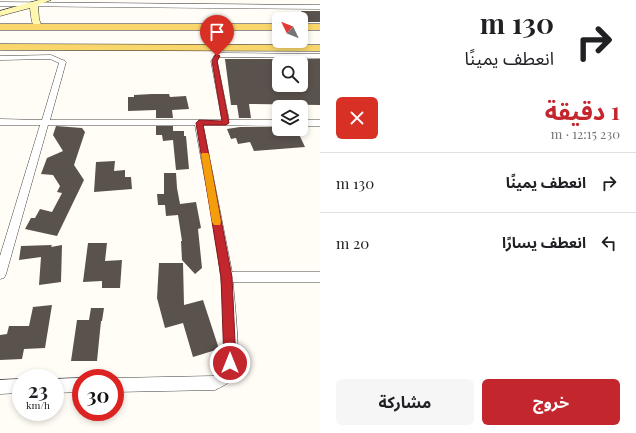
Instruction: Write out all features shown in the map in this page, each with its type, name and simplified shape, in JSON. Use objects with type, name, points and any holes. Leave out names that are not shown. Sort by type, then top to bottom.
[{"type":"main road","points":[[0,27],[272,27]]},
{"type":"main road","points":[[308,27],[320,27]]},
{"type":"main road","points":[[0,47],[320,48]]},
{"type":"street","points":[[0,14],[47,0]]},
{"type":"street","points":[[80,0],[87,5]]},
{"type":"street","points":[[0,4],[320,7]]},
{"type":"street","points":[[34,4],[34,19],[38,27]]},
{"type":"street","points":[[226,123],[214,61],[217,56],[320,56]]},
{"type":"street","points":[[0,58],[51,57],[62,62],[0,274]]},
{"type":"street","points":[[0,122],[272,123]]},
{"type":"street","points":[[124,385],[215,383],[230,372],[231,355],[226,277],[199,123]]},
{"type":"street","points":[[308,123],[320,123]]},
{"type":"street","points":[[226,277],[320,277]]},
{"type":"street","points":[[0,387],[12,386]]},
{"type":"building","points":[[320,11],[320,22],[308,22],[308,12],[302,12]]},
{"type":"building","points":[[225,59],[272,59],[272,92],[308,92],[308,59],[320,59],[320,105],[308,105],[308,100],[272,100],[272,104],[249,104],[251,118],[239,118],[237,105],[231,105]]},
{"type":"building","points":[[169,94],[170,97],[186,96],[189,109],[172,110],[173,118],[156,118],[156,110],[128,111],[128,97],[134,97],[134,95]]},
{"type":"building","points":[[56,126],[82,128],[85,132],[74,165],[84,180],[57,236],[25,229],[31,218],[35,218],[40,209],[52,212],[62,193],[57,192],[60,186],[53,175],[41,174],[47,158],[63,151],[53,135]]},
{"type":"building","points":[[156,126],[173,126],[173,131],[184,131],[184,136],[186,136],[189,169],[176,170],[173,140],[163,141],[162,135],[156,135]]},
{"type":"building","points":[[240,127],[272,127],[272,136],[300,136],[305,147],[254,151],[250,142],[238,144],[236,138],[231,139],[227,129]]},
{"type":"building","points":[[115,161],[114,171],[125,170],[125,177],[131,177],[132,189],[94,192],[96,162]]},
{"type":"building","points":[[164,173],[176,173],[180,204],[196,202],[201,228],[198,229],[202,268],[195,274],[182,260],[182,241],[178,215],[166,216],[165,205],[158,205],[157,194],[164,194]]},
{"type":"building","points":[[88,243],[107,243],[105,261],[122,260],[120,288],[102,288],[102,281],[83,282]]},
{"type":"building","points":[[52,245],[51,247],[62,245],[61,282],[39,285],[41,257],[19,260],[21,246]]},
{"type":"building","points":[[159,263],[183,263],[184,305],[203,300],[219,349],[193,357],[183,323],[165,328],[157,298]]},
{"type":"building","points":[[52,305],[45,348],[24,349],[22,359],[0,360],[0,335],[7,334],[9,326],[29,326],[33,307]]},
{"type":"building","points":[[91,308],[104,308],[101,321],[97,361],[71,361],[77,320],[89,320]]},
{"type":"slow traffic","points":[[205,155],[217,222]]},
{"type":"route","points":[[217,56],[214,61],[226,123],[199,123],[226,277],[231,355],[230,363]]}]
